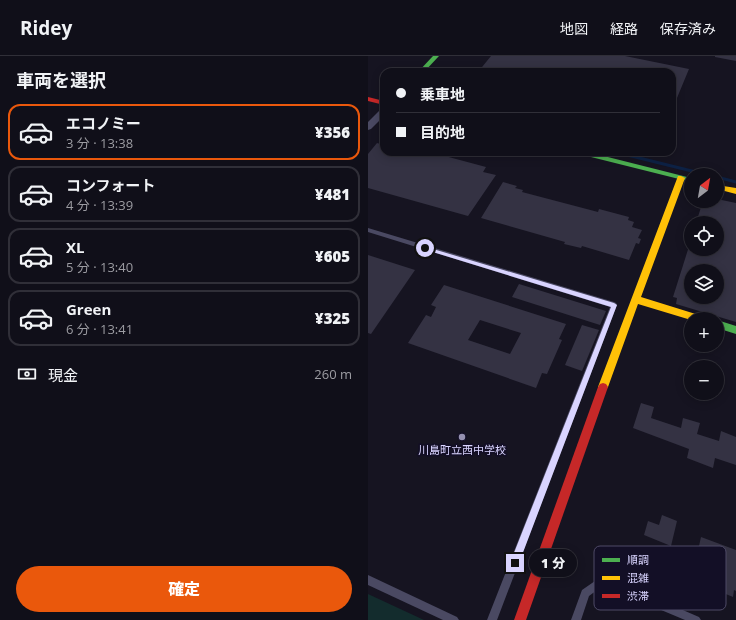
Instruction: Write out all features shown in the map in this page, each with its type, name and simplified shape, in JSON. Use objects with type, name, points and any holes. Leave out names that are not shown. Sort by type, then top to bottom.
[{"type":"street","points":[[425,68],[436,56]]},
{"type":"street","points":[[368,99],[380,102]]},
{"type":"street","points":[[368,126],[380,115]]},
{"type":"street","points":[[595,156],[684,179]]},
{"type":"street","points":[[520,620],[635,299],[681,178]]},
{"type":"street","points":[[724,188],[736,191]]},
{"type":"street","points":[[635,299],[684,314]]},
{"type":"street","points":[[724,326],[736,330]]},
{"type":"lane","points":[[368,230],[614,305],[492,620]]},
{"type":"lane","points":[[368,580],[454,620]]},
{"type":"lane","points":[[576,620],[584,593],[594,587]]},
{"type":"lane","points":[[673,610],[696,620]]},
{"type":"green space","points":[[368,594],[424,620],[368,620]]},
{"type":"building","points":[[491,56],[625,56],[689,69],[676,100],[676,68],[481,68]]},
{"type":"building","points":[[736,56],[736,61],[715,57]]},
{"type":"building","points":[[377,143],[380,144],[380,156],[445,156],[486,167],[483,172],[496,175],[468,216],[368,188],[368,154]]},
{"type":"building","points":[[503,182],[517,186],[515,188],[523,190],[522,192],[598,212],[599,209],[629,217],[628,220],[634,222],[632,227],[642,230],[638,238],[641,239],[639,244],[636,243],[629,260],[582,246],[581,248],[564,244],[565,242],[481,218]]},
{"type":"building","points":[[724,200],[736,203],[736,322],[724,318],[724,312],[703,312],[676,304],[677,298],[673,297],[686,256],[724,256],[724,216],[698,216],[701,208],[724,208]]},
{"type":"building","points":[[368,255],[415,270],[371,334],[368,333]]},
{"type":"building","points":[[519,284],[606,311],[600,325],[512,297]]},
{"type":"building","points":[[444,285],[566,324],[559,339],[562,340],[547,374],[542,373],[536,388],[408,343],[426,315],[431,317],[436,307],[431,305]],"holes":[[[480,320],[521,333],[510,354],[468,340]]]},
{"type":"building","points":[[582,325],[599,330],[582,371],[565,365]]},
{"type":"building","points":[[641,403],[654,407],[651,418],[681,428],[683,418],[700,423],[697,434],[719,441],[721,431],[736,437],[736,465],[715,458],[713,468],[687,458],[689,449],[633,428]]},
{"type":"building","points":[[662,515],[677,521],[671,546],[644,535],[648,521],[659,525]]},
{"type":"building","points":[[701,537],[725,546],[699,546]]},
{"type":"building","points":[[726,546],[736,550],[736,591],[734,590],[733,597],[726,594]]},
{"type":"waterway","points":[[631,156],[684,169]]},
{"type":"waterway","points":[[724,179],[736,182]]},
{"type":"traffic: fast","points":[[425,68],[436,56]]},
{"type":"traffic: fast","points":[[595,156],[684,178]]},
{"type":"traffic: fast","points":[[724,326],[736,330]]},
{"type":"traffic: slow","points":[[603,387],[681,178]]},
{"type":"traffic: slow","points":[[724,188],[736,191]]},
{"type":"traffic: slow","points":[[635,299],[684,314]]},
{"type":"traffic: jam","points":[[368,99],[380,102]]},
{"type":"traffic: jam","points":[[520,620],[603,387]]},
{"type":"place","name":"川島町立西中学校","points":[[462,437]]},
{"type":"route","points":[[425,248],[614,305],[515,563]]}]
